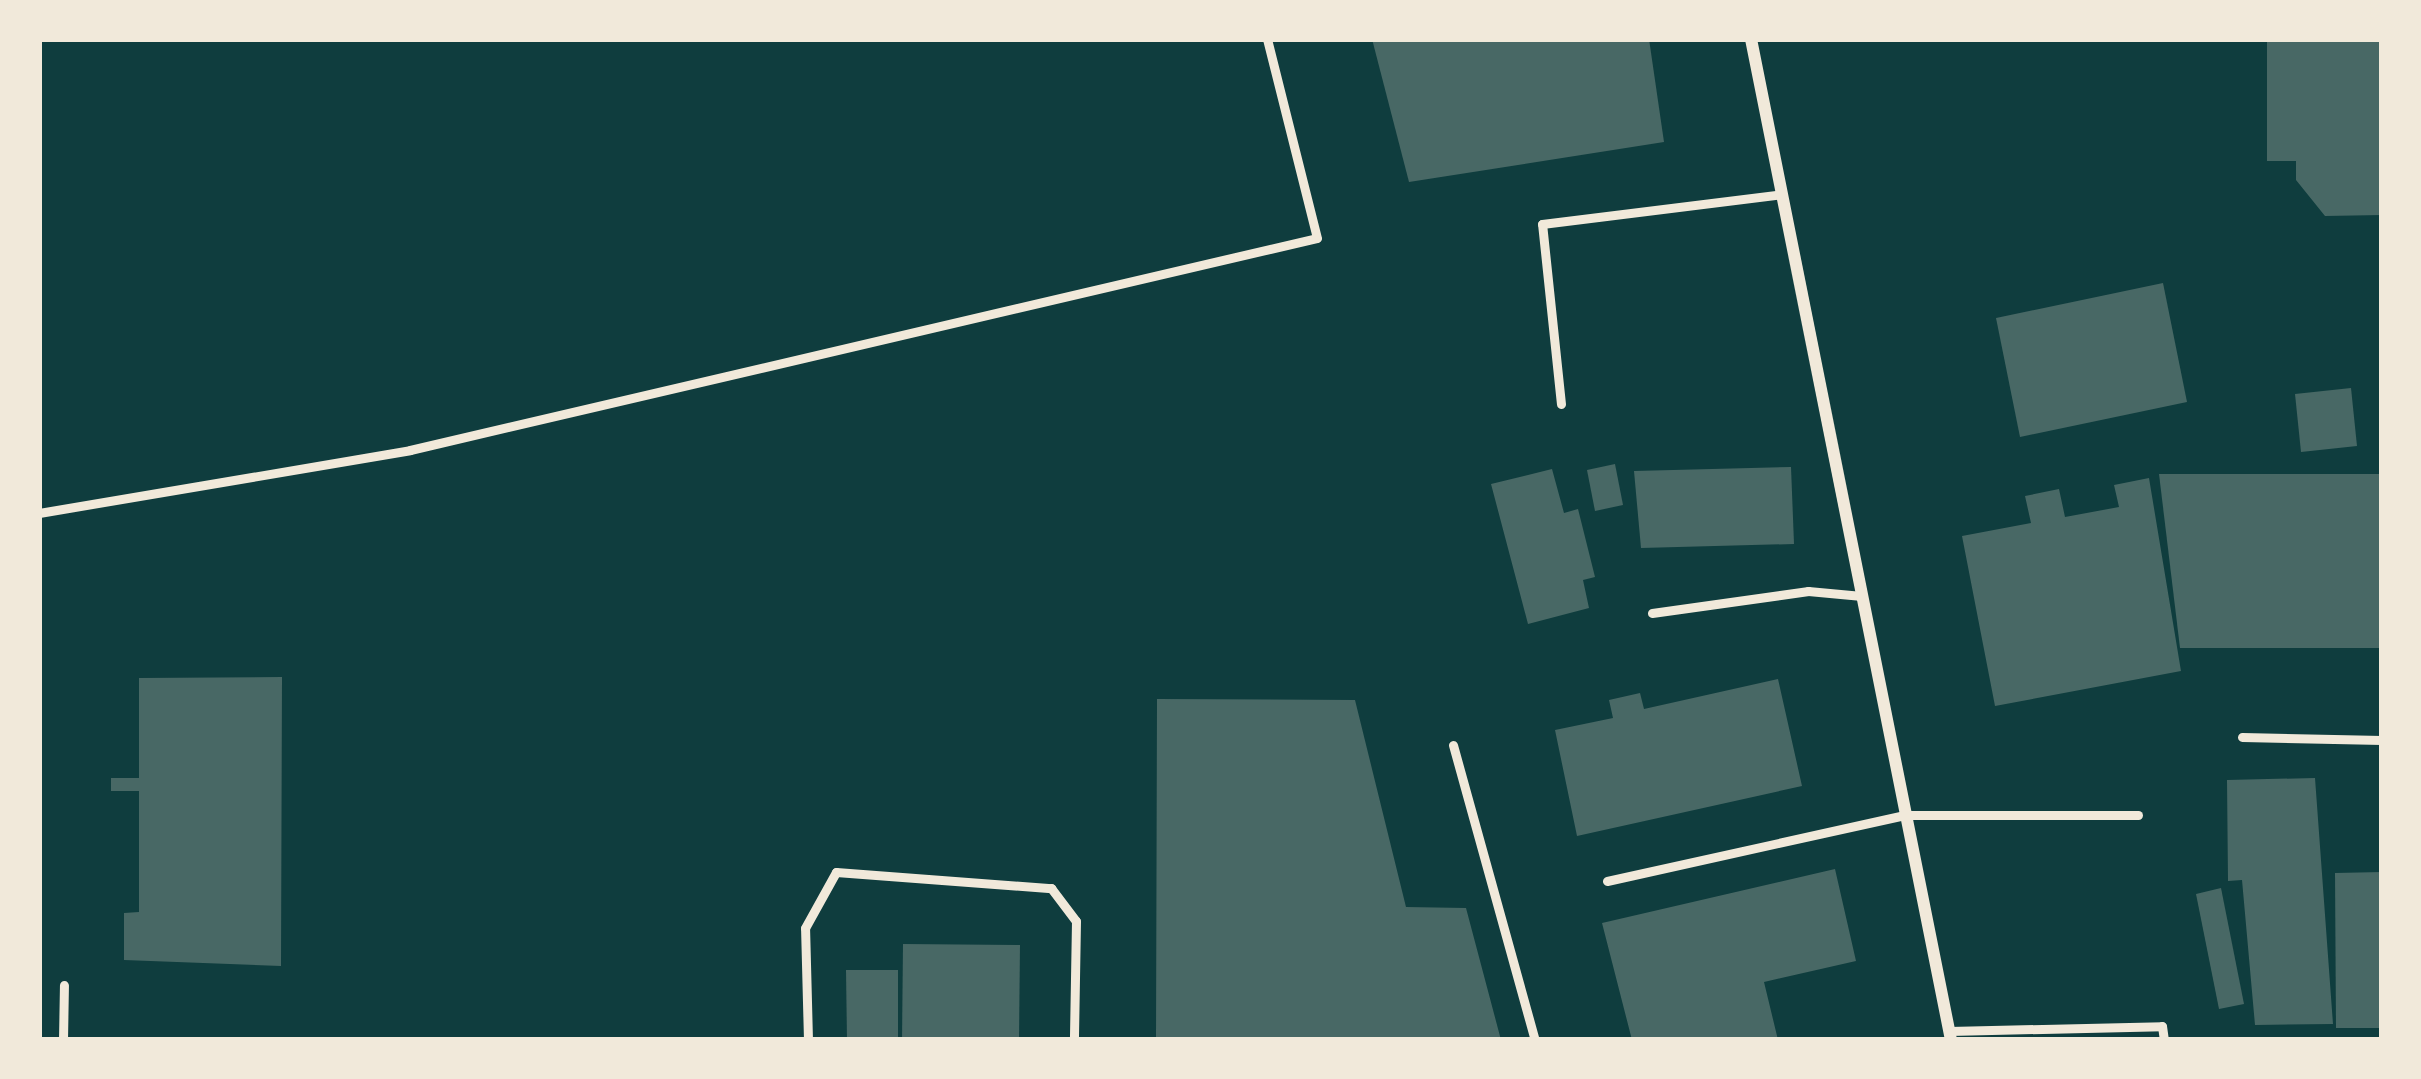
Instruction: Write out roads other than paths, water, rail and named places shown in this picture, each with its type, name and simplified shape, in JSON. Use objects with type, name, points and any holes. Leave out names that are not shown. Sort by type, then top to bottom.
[{"type":"street","points":[[1751,39],[1950,1036]]},
{"type":"lane","points":[[39,513],[410,450],[1317,238],[1267,39]]},
{"type":"lane","points":[[1561,404],[1542,224],[1782,194]]},
{"type":"lane","points":[[1652,613],[1808,591],[1862,596]]},
{"type":"lane","points":[[2242,737],[2382,740]]},
{"type":"lane","points":[[1453,745],[1535,1040]]},
{"type":"lane","points":[[1607,880],[1905,815],[2138,815]]},
{"type":"lane","points":[[808,1040],[805,928],[836,872],[1052,888],[1076,921],[1073,1040]]},
{"type":"lane","points":[[64,985],[64,1040]]},
{"type":"lane","points":[[1950,1036],[2162,1026],[2164,1040]]}]
